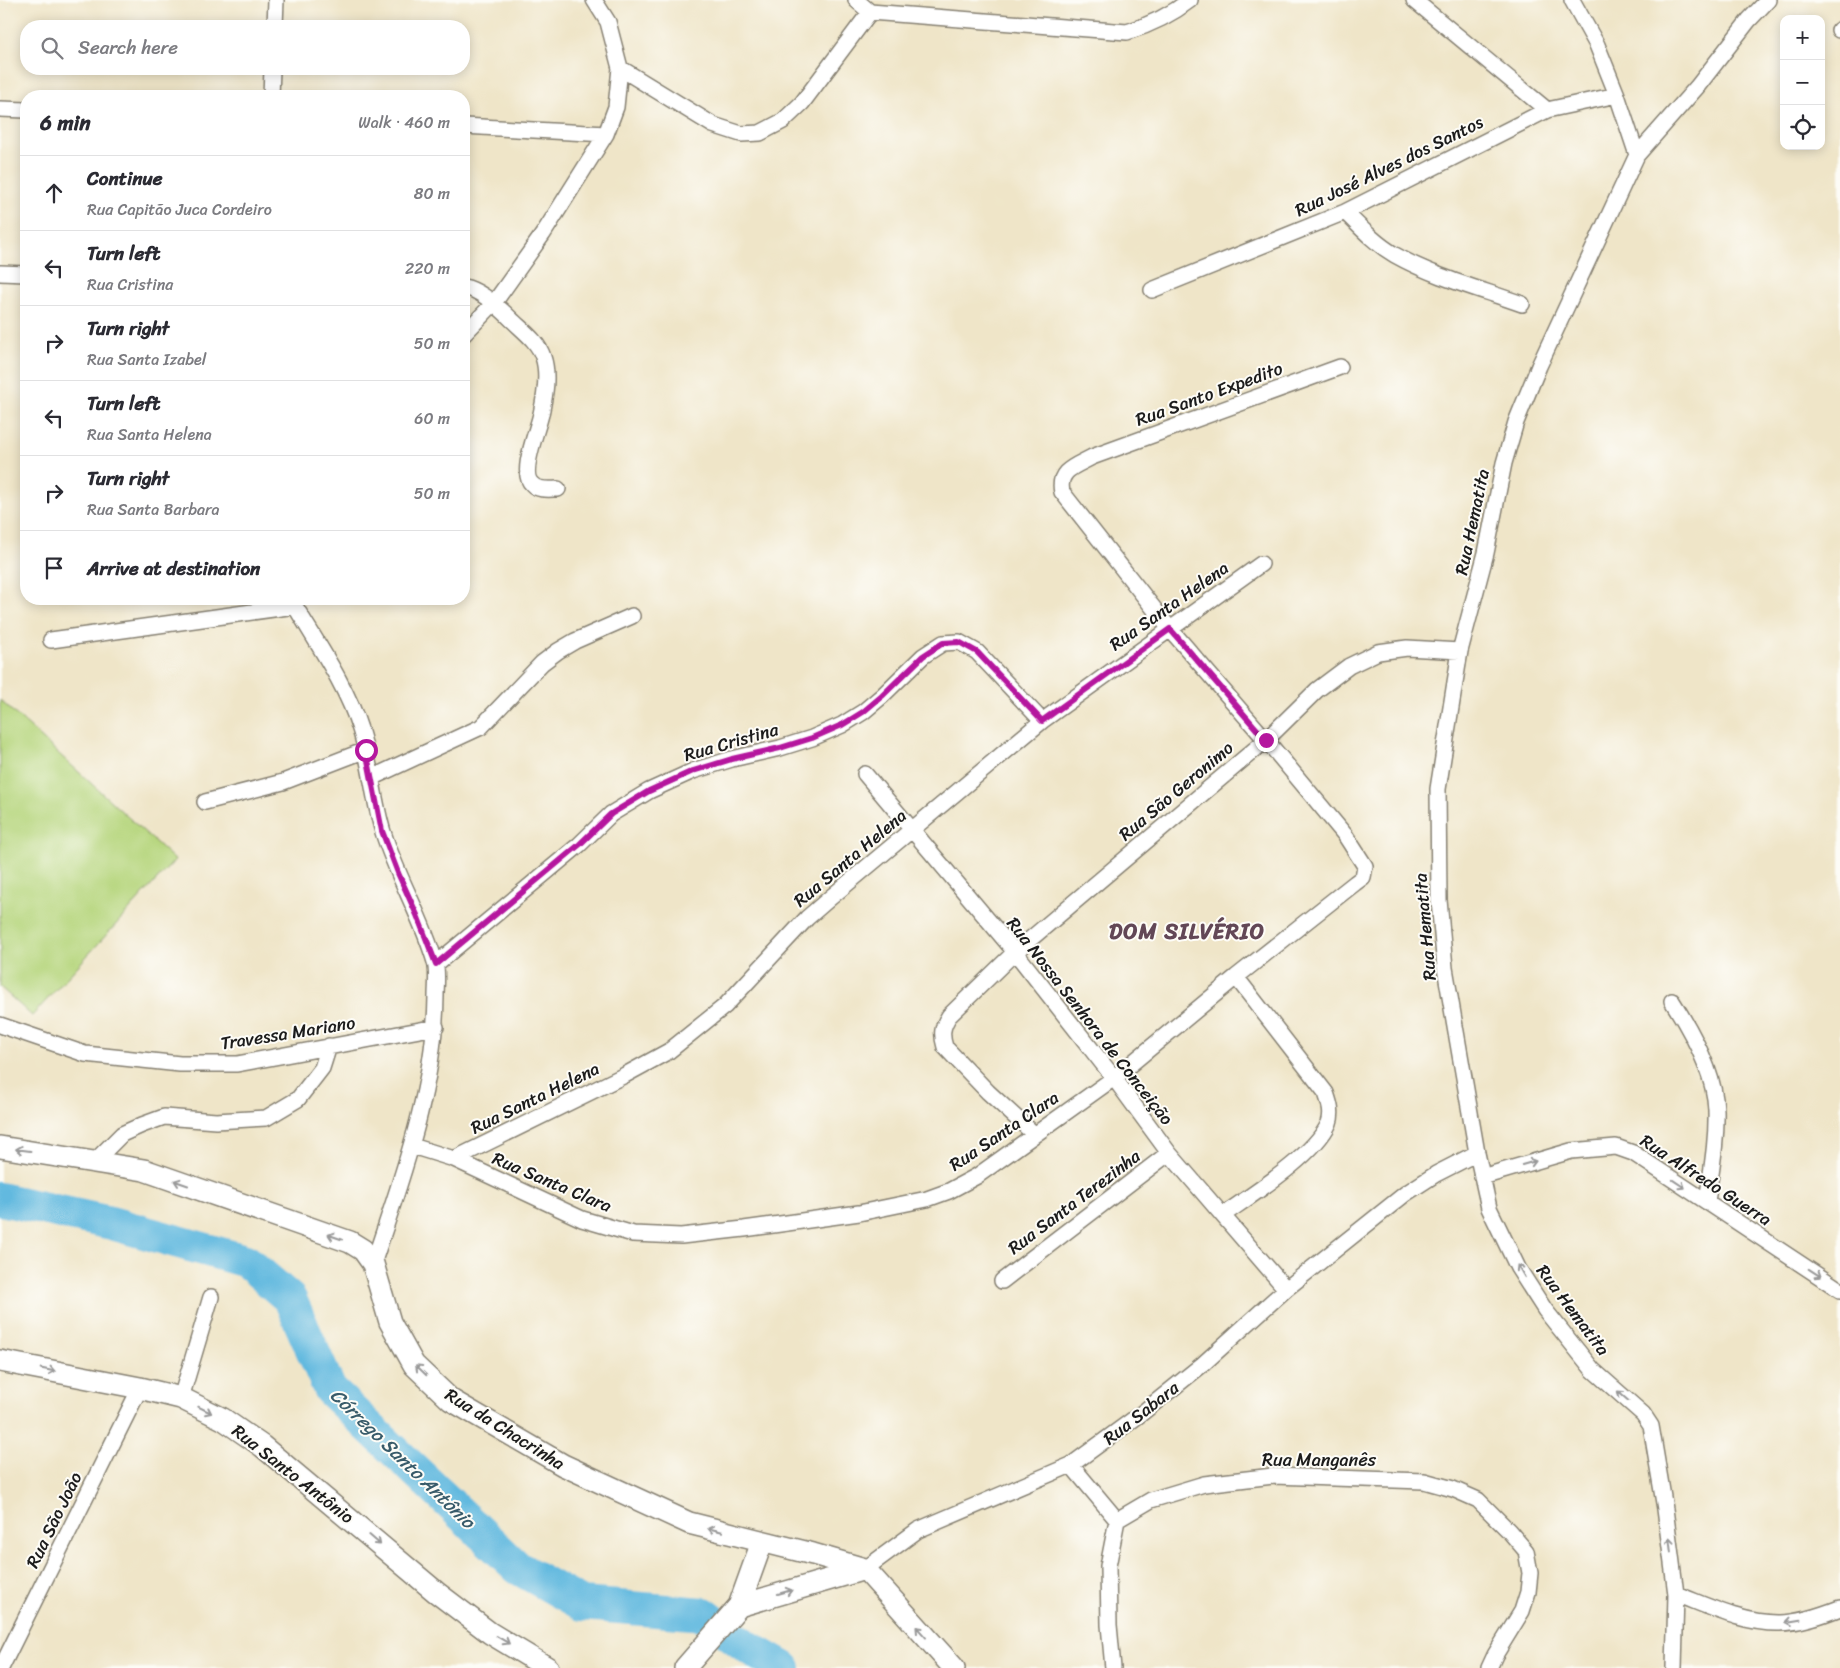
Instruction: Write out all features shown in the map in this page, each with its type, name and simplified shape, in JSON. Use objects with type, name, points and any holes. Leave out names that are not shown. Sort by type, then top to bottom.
[{"type":"main road","name":"Rua da Chacrinha","points":[[0,1147],[144,1170],[350,1242],[363,1250],[373,1264],[390,1322],[414,1365],[452,1400],[563,1465],[671,1515],[689,1523],[762,1542]]},
{"type":"main road","name":"Rua Santo Antônio","points":[[0,1361],[140,1388],[181,1398],[223,1419],[262,1446],[436,1592],[490,1633],[548,1668]]},
{"type":"main road","points":[[685,1668],[735,1610],[762,1542],[866,1569],[954,1668]]},
{"type":"main road","points":[[735,1610],[866,1569]]},
{"type":"street","points":[[275,20],[276,0]]},
{"type":"street","points":[[470,328],[494,303],[543,234],[606,134],[616,107],[620,68],[608,22],[594,0]]},
{"type":"street","points":[[856,0],[870,12],[1127,32],[1149,25],[1176,11],[1190,0]]},
{"type":"street","points":[[1414,0],[1547,110]]},
{"type":"street","points":[[1572,0],[1596,45],[1617,95],[1637,155]]},
{"type":"street","name":"Rua Hematita","points":[[1674,1668],[1676,1594],[1665,1509],[1651,1426],[1644,1414],[1593,1370],[1544,1310],[1518,1268],[1489,1208],[1477,1153],[1445,968],[1439,900],[1438,789],[1460,652],[1486,553],[1504,463],[1516,422],[1539,366],[1637,155],[1697,87],[1749,20],[1768,0]]},
{"type":"street","points":[[620,68],[713,125],[741,134],[760,133],[783,121],[802,103],[870,12]]},
{"type":"street","points":[[271,90],[272,75]]},
{"type":"street","name":"Rua José Alves dos Santos","points":[[1152,290],[1345,212],[1547,110],[1617,95]]},
{"type":"street","points":[[0,109],[20,110]]},
{"type":"street","points":[[470,126],[606,134]]},
{"type":"street","points":[[1345,212],[1370,238],[1394,254],[1420,267],[1522,304]]},
{"type":"street","points":[[0,273],[20,274]]},
{"type":"street","points":[[470,289],[494,303],[534,340],[543,356],[546,383],[527,476],[532,484],[542,489],[558,489]]},
{"type":"street","name":"Rua Santo Expedito","points":[[1170,629],[1062,492],[1060,482],[1063,475],[1092,457],[1340,367]]},
{"type":"street","name":"Rua Santa Helena","points":[[454,1158],[625,1075],[669,1051],[725,1006],[818,908],[1042,721],[1261,564]]},
{"type":"street","points":[[51,640],[275,605]]},
{"type":"street","points":[[296,605],[334,670],[360,727],[382,831],[436,964],[436,1027],[423,1096],[412,1146],[373,1264]]},
{"type":"street","points":[[371,778],[482,727],[542,663],[558,651],[575,641],[632,616]]},
{"type":"street","name":"Rua Santa Clara","points":[[412,1146],[454,1158],[582,1219],[633,1234],[681,1236],[859,1213],[927,1199],[949,1191],[977,1176],[1114,1078],[1236,977],[1363,877],[1365,866],[1345,836],[1266,740],[1170,629]]},
{"type":"street","name":"Rua Cristina","points":[[436,964],[579,845],[611,814],[649,791],[693,771],[732,759],[780,748],[812,738],[842,725],[876,702],[923,656],[943,643],[959,642],[977,652],[1042,721]]},
{"type":"street","name":"Rua São Geronimo","points":[[1034,1134],[988,1092],[945,1047],[942,1027],[949,1016],[1014,952],[1266,740],[1317,690],[1350,666],[1378,652],[1407,648],[1460,652]]},
{"type":"street","points":[[205,802],[283,782],[366,750]]},
{"type":"street","name":"Rua Nossa Senhora de Conceição","points":[[865,774],[1014,952],[1114,1078],[1170,1153],[1286,1289]]},
{"type":"street","points":[[1224,1215],[1275,1178],[1304,1154],[1321,1136],[1330,1122],[1331,1108],[1326,1093],[1236,977]]},
{"type":"street","points":[[1672,1001],[1700,1051],[1710,1076],[1716,1109],[1715,1143],[1707,1202]]},
{"type":"street","name":"Travessa Mariano","points":[[0,1025],[85,1054],[180,1064],[237,1064],[436,1027]]},
{"type":"street","points":[[94,1162],[122,1134],[164,1117],[216,1122],[266,1118],[298,1099],[322,1068],[329,1046]]},
{"type":"street","name":"Rua Alfredo Guerra","points":[[1482,1177],[1572,1151],[1616,1147],[1633,1153],[1840,1290]]},
{"type":"street","name":"Rua Santa Terezinha","points":[[1002,1281],[1170,1153]]},
{"type":"street","name":"Rua Sabara","points":[[866,1569],[918,1530],[1071,1465],[1142,1413],[1203,1364],[1286,1289],[1405,1194],[1436,1174],[1477,1153]]},
{"type":"street","points":[[181,1398],[211,1297]]},
{"type":"street","name":"Rua São João","points":[[1,1668],[140,1388]]},
{"type":"street","points":[[1071,1465],[1117,1520],[1108,1566],[1109,1625],[1113,1668]]},
{"type":"street","name":"Rua Manganês","points":[[1117,1520],[1151,1500],[1204,1484],[1273,1476],[1424,1481],[1453,1489],[1478,1500],[1526,1551],[1530,1573],[1528,1592],[1522,1611],[1489,1668]]},
{"type":"street","points":[[1676,1594],[1734,1615],[1763,1622],[1781,1623],[1803,1619],[1840,1608]]},
{"type":"green space","points":[[0,700],[175,860],[32,1016],[0,987]]},
{"type":"waterway","name":"Córrego Santo Antônio","points":[[0,1199],[111,1223],[246,1261],[290,1299],[330,1390],[518,1568],[582,1604],[704,1614],[746,1646],[784,1668]]},
{"type":"district","name":"DOM SILVÉRIO","points":[[1187,931]]},
{"type":"route","points":[[366,750],[382,831],[436,964],[579,845],[611,814],[649,791],[693,771],[732,759],[780,748],[812,738],[842,725],[863,712],[923,656],[943,643],[959,642],[977,652],[1042,721],[1170,629],[1266,740]]}]
